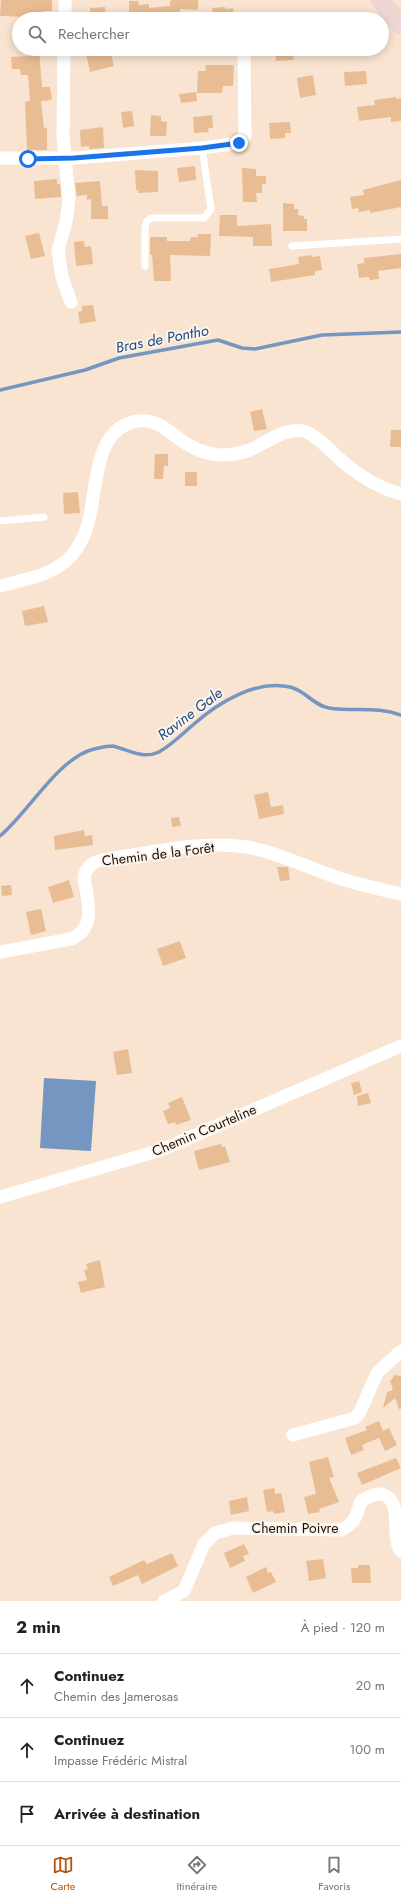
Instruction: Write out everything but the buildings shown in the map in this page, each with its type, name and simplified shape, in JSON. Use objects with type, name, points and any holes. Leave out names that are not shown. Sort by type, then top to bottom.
[{"type":"main road","points":[[380,0],[401,25]]},
{"type":"street","points":[[65,0],[65,12]]},
{"type":"street","points":[[64,56],[63,136],[69,199],[68,211],[58,250],[62,277],[71,302]]},
{"type":"street","points":[[0,158],[65,158],[202,148],[239,143],[244,139],[244,56]]},
{"type":"street","points":[[0,586],[46,574],[60,566],[71,556],[88,527],[101,456],[117,431],[126,424],[139,421],[152,422],[168,428],[188,445],[199,450],[221,455],[247,451],[288,432],[304,431],[311,435],[348,466],[371,481],[401,494]]},
{"type":"street","name":"Chemin de la Forêt","points":[[0,952],[71,939],[78,936],[88,923],[89,916],[84,877],[85,872],[95,862],[102,860],[200,846],[245,847],[293,859],[339,878],[401,894]]},
{"type":"street","name":"Chemin Courteline","points":[[0,1197],[161,1150],[401,1046]]},
{"type":"street","points":[[293,1435],[355,1418],[360,1412],[377,1373],[401,1351]]},
{"type":"street","name":"Chemin Poivre","points":[[164,1601],[184,1591],[204,1544],[215,1533],[233,1528],[341,1530],[350,1526],[356,1518],[360,1501],[375,1494],[384,1495],[393,1501],[397,1514],[398,1546],[401,1551]]},
{"type":"lane","points":[[145,266],[145,227],[147,221],[151,218],[204,218],[211,209],[202,148]]},
{"type":"lane","points":[[292,246],[401,239]]},
{"type":"lane","points":[[0,521],[44,517]]},
{"type":"water","points":[[44,1078],[96,1081],[91,1151],[40,1148]]},
{"type":"waterway","name":"Bras de Pontho","points":[[0,390],[85,370],[119,358],[218,340],[242,348],[255,349],[322,335],[401,332]]},
{"type":"waterway","name":"Ravine Gale","points":[[0,836],[22,814],[56,774],[81,754],[94,749],[112,746],[147,755],[159,752],[214,708],[238,695],[264,686],[277,685],[290,687],[300,691],[324,707],[374,710],[392,712],[401,715]]},
{"type":"route","points":[[28,159],[74,158],[202,148],[239,143]]}]
